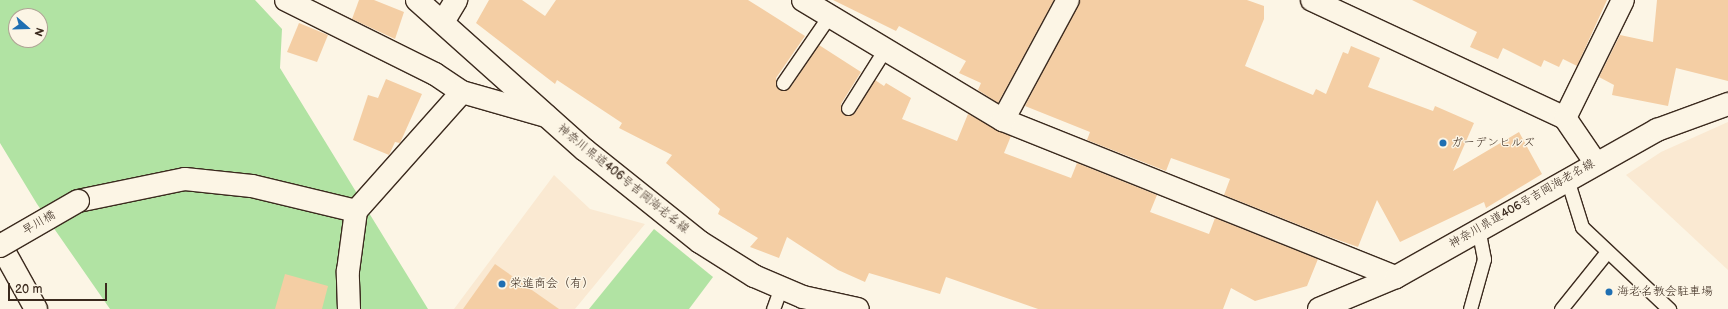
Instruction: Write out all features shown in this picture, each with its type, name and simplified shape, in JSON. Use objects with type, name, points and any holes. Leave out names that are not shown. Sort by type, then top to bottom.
[{"type":"main road","points":[[286,0],[435,74],[462,92],[546,116]]},
{"type":"main road","name":"神奈川県道406号吉岡海老名線","points":[[417,0],[546,116],[700,242],[754,276],[781,288],[803,297],[858,309]]},
{"type":"main road","points":[[443,22],[456,0]]},
{"type":"main road","points":[[803,0],[1003,120],[1396,277]]},
{"type":"main road","points":[[1003,120],[1068,0]]},
{"type":"main road","points":[[1312,0],[1565,118],[1595,162]]},
{"type":"main road","points":[[1565,118],[1623,0]]},
{"type":"main road","points":[[349,309],[348,271],[356,211],[462,92]]},
{"type":"main road","name":"神奈川県道406号吉岡海老名線","points":[[1319,309],[1396,277],[1595,162],[1657,130],[1728,104]]},
{"type":"main road","name":"早川橋","points":[[0,245],[78,201],[185,179],[252,186],[356,211]]},
{"type":"main road","points":[[0,245],[36,309]]},
{"type":"lane","points":[[784,83],[829,16]]},
{"type":"lane","points":[[848,108],[885,49]]},
{"type":"lane","points":[[1567,179],[1582,227],[1606,253],[1669,309]]},
{"type":"lane","points":[[1470,309],[1484,259],[1478,229]]},
{"type":"lane","points":[[1561,309],[1606,253]]},
{"type":"lane","points":[[773,309],[781,288]]},
{"type":"shaded area","points":[[1728,122],[1728,270],[1626,175],[1661,152]]},
{"type":"shaded area","points":[[554,175],[590,209],[645,224],[575,309],[454,309]]},
{"type":"green space","points":[[0,0],[255,0],[282,29],[280,68],[428,309],[110,309],[37,204],[0,143]]},
{"type":"green space","points":[[654,229],[713,277],[689,309],[589,309]]},
{"type":"building","points":[[359,0],[374,0],[404,12],[395,39],[352,19]]},
{"type":"building","points":[[489,0],[522,0],[545,16],[556,0],[748,0],[805,36],[776,78],[779,90],[790,88],[819,45],[861,72],[841,104],[844,115],[855,113],[875,80],[884,86],[886,83],[911,98],[902,119],[957,141],[968,114],[1011,136],[1004,153],[1071,178],[1077,163],[1157,195],[1150,212],[1209,234],[1215,218],[1318,259],[1307,286],[1255,301],[1231,288],[1223,309],[1038,309],[946,277],[940,294],[869,273],[865,282],[838,270],[787,237],[779,258],[750,247],[758,238],[718,214],[720,209],[666,163],[672,155],[619,128],[622,123],[557,80],[555,84],[476,23]]},
{"type":"building","points":[[833,0],[1054,0],[998,103],[978,90],[981,83],[959,73],[966,61],[899,26],[896,31]]},
{"type":"building","points":[[1080,0],[1247,0],[1264,6],[1264,19],[1245,66],[1313,95],[1316,89],[1326,94],[1343,52],[1348,54],[1351,46],[1380,58],[1368,87],[1433,111],[1435,106],[1474,123],[1453,171],[1519,132],[1542,174],[1486,208],[1484,202],[1400,242],[1377,200],[1358,247],[1327,236],[1224,195],[1230,179],[1171,158],[1166,171],[1087,140],[1090,132],[1025,106]]},
{"type":"building","points":[[1412,0],[1607,0],[1577,66],[1563,59],[1559,67],[1544,60],[1541,67],[1503,48],[1498,59],[1470,47],[1477,32]]},
{"type":"building","points":[[1657,0],[1728,0],[1728,81],[1676,68],[1668,106],[1612,95],[1614,85],[1599,77],[1620,35],[1653,42]]},
{"type":"building","points":[[299,23],[328,35],[317,62],[287,52]]},
{"type":"building","points":[[386,79],[422,94],[400,143],[395,142],[389,155],[353,140],[368,95],[378,98]]},
{"type":"building","name":"栄進商会（有）","points":[[495,264],[559,309],[463,309]]},
{"type":"building","points":[[285,274],[328,286],[322,309],[275,309]]},
{"type":"place","name":"ガーデンヒルズ","points":[[1443,143]]},
{"type":"place","name":"栄進商会（有）","points":[[502,284]]},
{"type":"place","name":"海老名教会駐車場","points":[[1609,292]]}]
